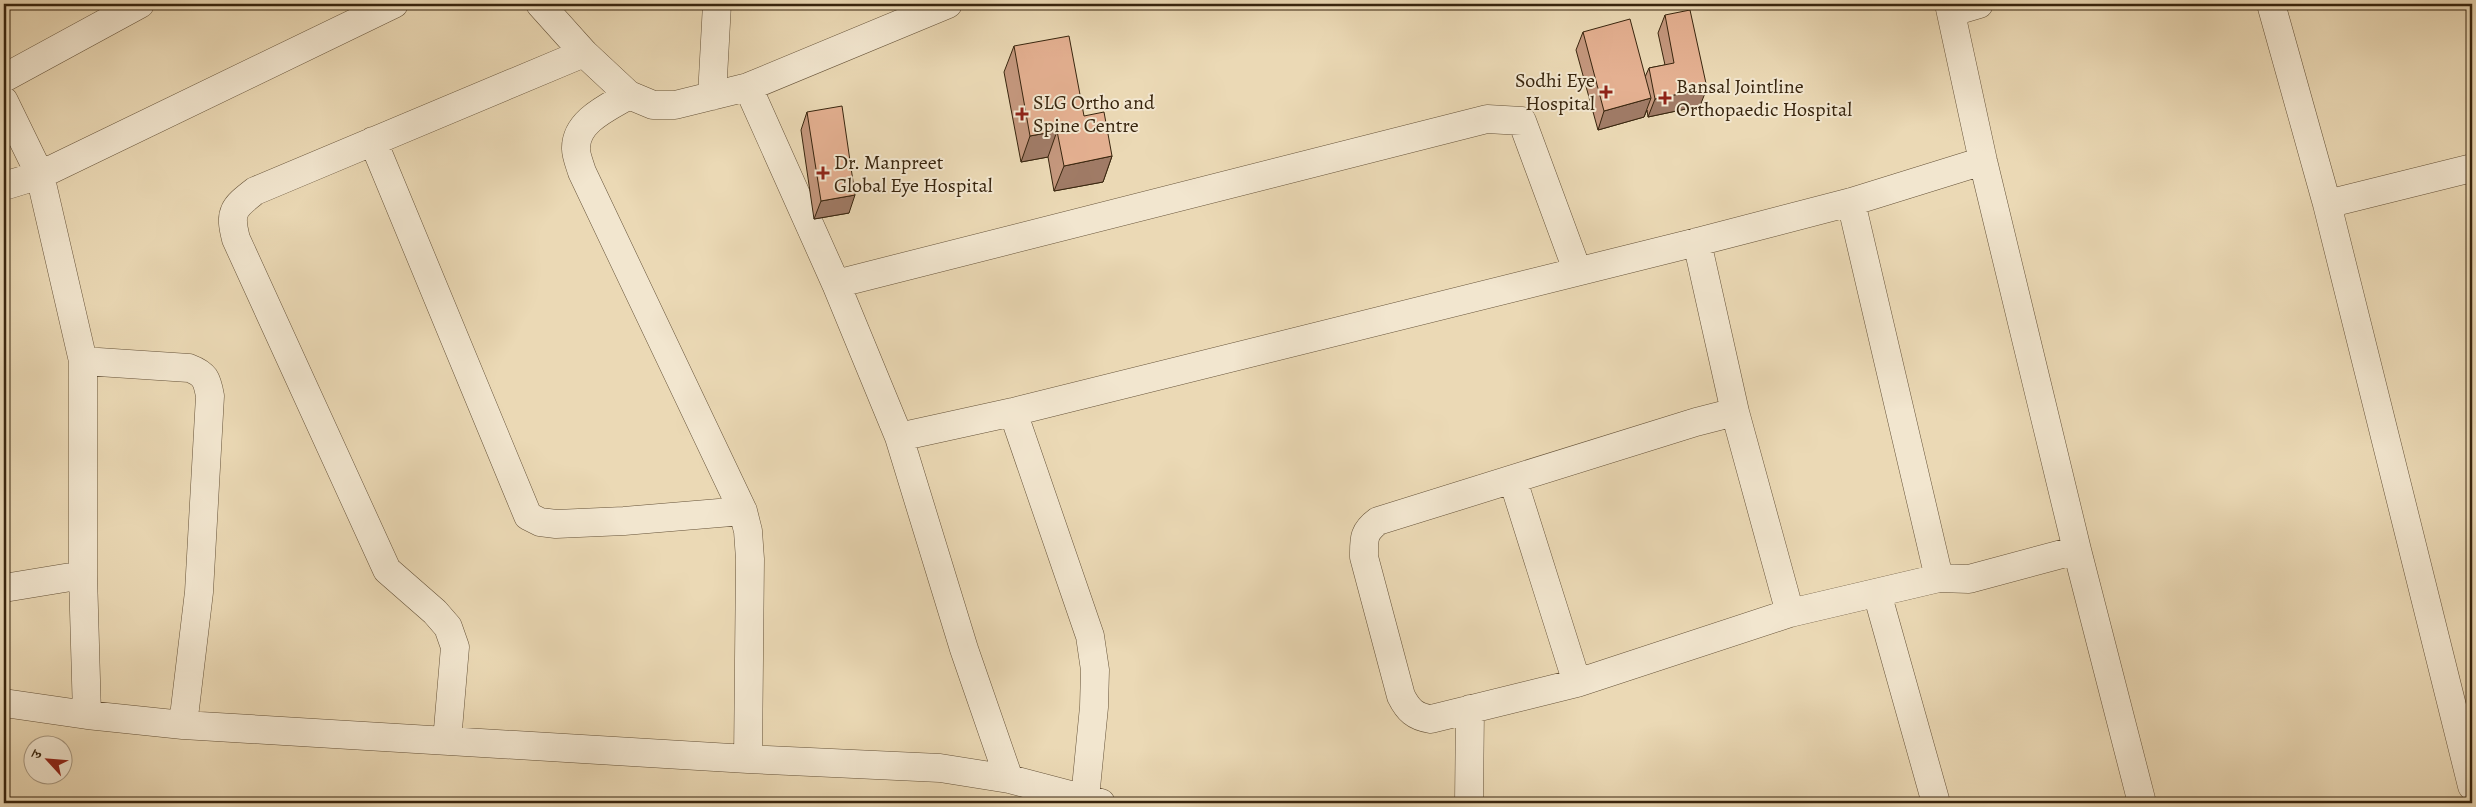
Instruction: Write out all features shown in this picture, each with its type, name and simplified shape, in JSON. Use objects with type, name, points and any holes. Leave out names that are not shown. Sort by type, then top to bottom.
[{"type":"street","points":[[4,78],[140,4]]},
{"type":"street","points":[[4,186],[40,175],[394,4]]},
{"type":"street","points":[[540,4],[584,53],[629,95],[652,105],[675,105],[748,87],[948,4]]},
{"type":"street","points":[[712,96],[717,4]]},
{"type":"street","points":[[1978,4],[1951,8],[1983,161],[2077,550],[2134,802]]},
{"type":"street","points":[[2271,4],[2328,204],[2472,786]]},
{"type":"street","points":[[447,741],[455,647],[448,627],[410,588],[397,580],[388,570],[236,239],[231,219],[239,203],[255,191],[584,53]]},
{"type":"street","points":[[748,87],[836,284],[899,438],[964,649],[1009,779]]},
{"type":"street","points":[[629,95],[595,115],[583,127],[576,148],[582,172],[743,511],[748,531],[750,559],[748,759]]},
{"type":"street","points":[[4,101],[40,175],[83,360],[83,575],[87,715]]},
{"type":"street","points":[[836,284],[1486,119],[1522,121],[1577,270]]},
{"type":"street","points":[[373,141],[528,516],[540,522],[556,524],[624,522],[743,511]]},
{"type":"street","points":[[899,438],[1012,412],[1577,270],[1697,242],[1851,202],[1983,161]]},
{"type":"street","points":[[2328,204],[2472,168]]},
{"type":"street","points":[[1851,202],[1939,578]]},
{"type":"street","points":[[1697,242],[1735,412],[1790,613]]},
{"type":"street","points":[[83,360],[188,368],[201,372],[208,382],[210,396],[199,592],[183,725]]},
{"type":"street","points":[[4,703],[87,715],[183,725],[748,759],[940,768],[1009,779],[1092,801],[1095,670],[1090,636],[1012,412]]},
{"type":"street","points":[[1735,412],[1696,422],[1378,521],[1368,528],[1364,540],[1364,557],[1401,696],[1407,708],[1419,717],[1431,719],[1577,683],[1790,613],[1939,578],[1969,579],[2077,550]]},
{"type":"street","points":[[1513,480],[1577,683]]},
{"type":"street","points":[[4,588],[83,575]]},
{"type":"street","points":[[1877,594],[1936,803]]},
{"type":"street","points":[[1469,803],[1470,709]]},
{"type":"building","points":[[1690,10],[1707,88],[1655,99],[1649,68],[1674,63],[1665,15]]},
{"type":"building","points":[[1630,19],[1651,98],[1604,111],[1583,32]]},
{"type":"building","points":[[1069,36],[1084,116],[1104,112],[1112,156],[1064,166],[1057,131],[1030,136],[1014,46]]},
{"type":"building","points":[[842,106],[855,195],[821,201],[807,112]]},
{"type":"place","name":"Sodhi Eye Hospital","points":[[1606,92]]},
{"type":"place","name":"Bansal Jointline Orthopaedic Hospital","points":[[1665,98]]},
{"type":"place","name":"SLG Ortho and Spine Centre","points":[[1022,114]]},
{"type":"place","name":"Dr. Manpreet Global Eye Hospital","points":[[823,173]]}]
